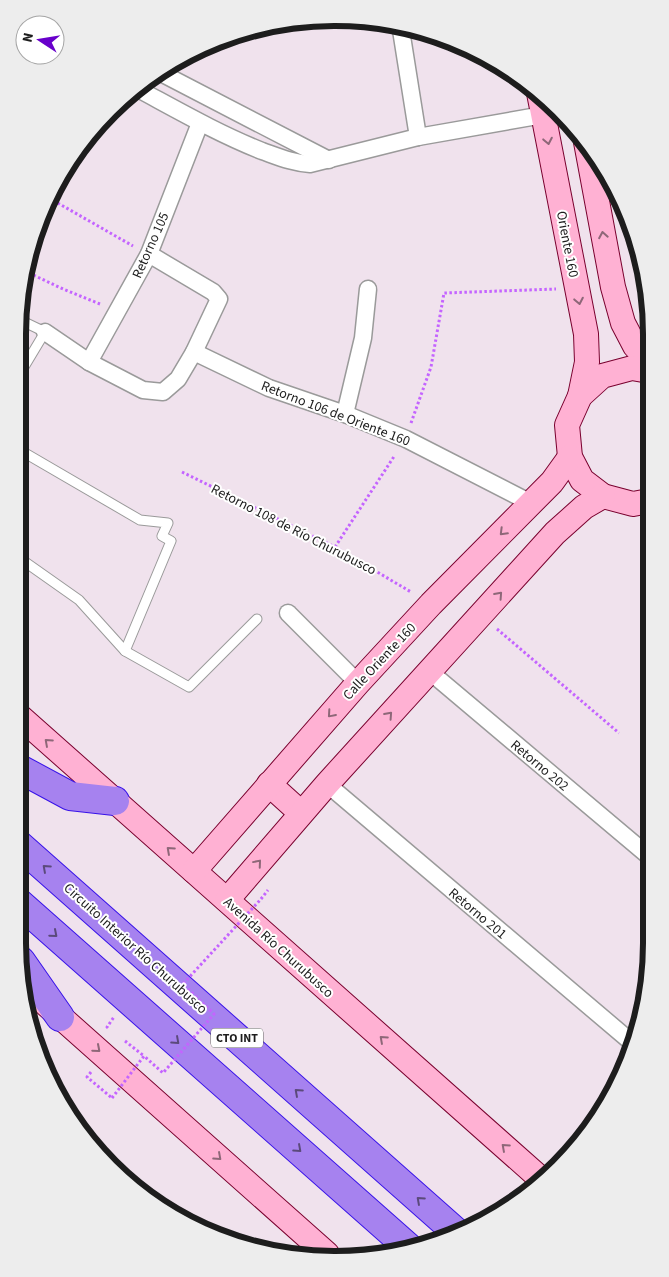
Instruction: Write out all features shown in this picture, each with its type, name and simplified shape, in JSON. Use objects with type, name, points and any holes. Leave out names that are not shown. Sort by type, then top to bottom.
[{"type":"highway","points":[[26,772],[70,796],[115,801]]},
{"type":"highway","name":"Circuito Interior Río Churubusco","points":[[26,851],[451,1227]]},
{"type":"highway","name":"CTO INT","points":[[26,909],[403,1243]]},
{"type":"highway","points":[[28,972],[60,1017]]},
{"type":"street","points":[[402,34],[418,138]]},
{"type":"street","points":[[167,76],[329,160]]},
{"type":"street","points":[[144,92],[200,123],[247,145],[294,163],[310,164],[418,138],[539,104]]},
{"type":"street","name":"Oriente 160","points":[[541,106],[586,334],[587,362],[580,396]]},
{"type":"street","name":"Retorno 105","points":[[88,362],[149,254],[200,123]]},
{"type":"street","points":[[590,161],[613,287],[623,323],[635,346],[643,355]]},
{"type":"street","points":[[45,332],[88,362],[143,390],[162,392],[178,379],[194,352],[219,300],[213,292],[149,254]]},
{"type":"street","points":[[345,414],[363,338],[368,289]]},
{"type":"street","name":"Retorno 106 de Oriente 160","points":[[194,352],[269,388],[345,414],[406,439],[531,503]]},
{"type":"street","points":[[643,370],[632,368],[602,376],[580,396],[568,425],[570,457],[582,480],[603,496],[633,504],[643,502]]},
{"type":"street","name":"Calle Oriente 160","points":[[194,871],[358,683],[432,604],[552,482],[570,457]]},
{"type":"street","points":[[227,900],[327,784],[556,533],[584,507],[603,496]]},
{"type":"street","points":[[288,613],[358,683]]},
{"type":"street","name":"Retorno 202","points":[[429,671],[643,852]]},
{"type":"street","name":"Avenida Río Churubusco","points":[[26,722],[537,1175]]},
{"type":"street","points":[[269,784],[302,813]]},
{"type":"street","name":"Retorno 201","points":[[327,784],[627,1038]]},
{"type":"street","points":[[30,989],[323,1250]]},
{"type":"lane","points":[[26,364],[45,332],[27,323]]},
{"type":"lane","points":[[26,454],[140,520],[168,523],[162,536],[171,541],[125,651]]},
{"type":"lane","points":[[26,563],[79,600],[125,651],[190,686],[257,619]]},
{"type":"path","points":[[56,202],[149,254]]},
{"type":"path","points":[[32,274],[118,311]]},
{"type":"path","points":[[444,293],[577,289]]},
{"type":"path","name":"Retorno 108 de Río Churubusco","points":[[182,472],[335,547],[432,604]]},
{"type":"path","points":[[480,616],[619,733]]},
{"type":"path","points":[[133,1047],[163,1073],[214,1014],[183,984],[261,899]]},
{"type":"path","points":[[87,1077],[112,1098],[144,1056]]}]
